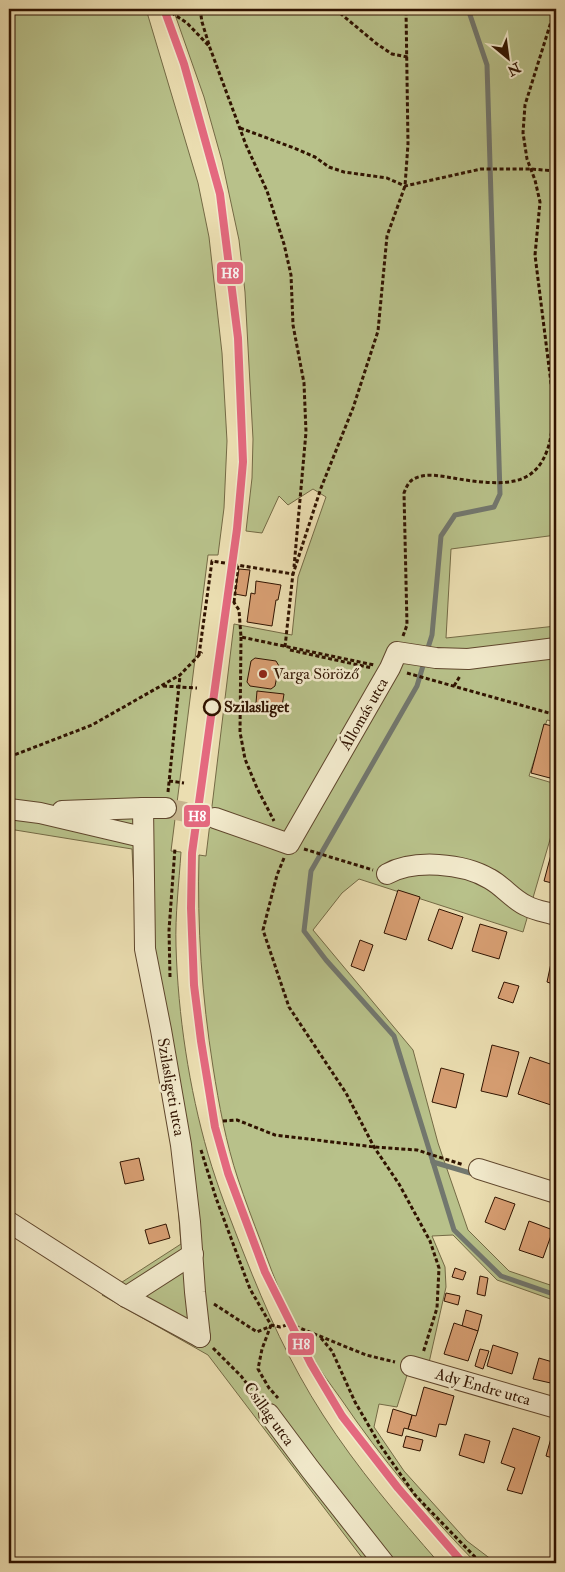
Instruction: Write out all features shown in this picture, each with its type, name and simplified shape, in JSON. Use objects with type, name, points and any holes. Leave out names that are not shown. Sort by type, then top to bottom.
[{"type":"street","name":"Állomás utca","points":[[290,844],[389,670],[397,652],[422,663],[556,648]]},
{"type":"street","name":"Szilasligeti utca","points":[[143,808],[145,949],[181,1145],[200,1337]]},
{"type":"street","points":[[9,809],[40,812],[166,808]]},
{"type":"street","points":[[40,812],[142,837]]},
{"type":"street","points":[[214,818],[290,844]]},
{"type":"street","points":[[387,874],[407,866],[437,864],[453,867],[489,878],[527,906],[556,915]]},
{"type":"street","points":[[479,1169],[556,1193]]},
{"type":"street","points":[[9,1222],[126,1297],[200,1337]]},
{"type":"street","points":[[126,1297],[193,1254]]},
{"type":"street","name":"Ady Endre utca","points":[[414,1367],[556,1408]]},
{"type":"street","name":"Csillag utca","points":[[269,1414],[384,1563]]},
{"type":"path","points":[[166,9],[187,23],[210,48]]},
{"type":"path","points":[[200,9],[210,48],[240,128],[267,191],[284,244],[291,275],[293,325],[304,383],[306,432],[285,647]]},
{"type":"path","points":[[335,9],[384,49],[392,54],[408,57]]},
{"type":"path","points":[[293,574],[320,488],[353,408],[378,331],[387,236],[405,186],[408,144],[406,9]]},
{"type":"path","points":[[408,625],[404,493],[407,486],[412,480],[422,476],[515,481],[527,476],[537,468],[545,456],[551,440],[554,421],[554,399],[535,255],[540,202],[527,159],[523,133],[525,105],[556,9]]},
{"type":"path","points":[[240,128],[294,148],[314,157],[329,167],[344,172],[387,178],[405,186],[481,170],[531,169],[556,171]]},
{"type":"path","points":[[9,758],[92,725],[180,675],[201,654],[212,560],[293,574]]},
{"type":"path","points":[[195,1292],[257,1332],[271,1325],[280,1327],[290,1324],[366,1355],[414,1367],[437,1308],[439,1268],[430,1241],[399,1184],[374,1147],[346,1093],[289,1007],[262,930],[277,875],[290,844],[269,812],[246,759],[240,732],[241,638],[239,610],[233,602],[238,564]]},
{"type":"path","points":[[241,638],[389,670]]},
{"type":"path","points":[[241,638],[389,670]]},
{"type":"path","points":[[422,663],[430,680],[556,715]]},
{"type":"path","points":[[180,675],[169,781],[184,783]]},
{"type":"path","points":[[454,686],[459,677]]},
{"type":"path","points":[[161,686],[197,688]]},
{"type":"path","points":[[170,978],[169,930],[175,848]]},
{"type":"path","points":[[309,851],[387,874]]},
{"type":"path","points":[[223,1121],[238,1120],[275,1135],[374,1147],[417,1150],[479,1169]]},
{"type":"path","points":[[200,1148],[216,1198],[250,1289],[271,1325]]},
{"type":"path","name":"Csillag utca","points":[[200,1337],[241,1376],[269,1414]]},
{"type":"path","points":[[320,1337],[332,1351],[355,1402],[380,1444],[415,1495],[477,1559],[486,1563]]},
{"type":"green space","points":[[9,9],[146,9],[198,183],[209,237],[222,353],[227,441],[224,508],[218,555],[208,555],[171,851],[181,852],[177,911],[177,972],[182,1025],[190,1077],[201,1129],[220,1192],[261,1296],[289,1356],[311,1396],[336,1435],[364,1473],[439,1563],[366,1563],[208,1355],[102,1295],[181,1244],[173,1142],[136,929],[132,849],[9,829]]},
{"type":"green space","points":[[173,9],[556,9],[556,535],[451,549],[446,638],[556,626],[556,722],[547,720],[529,776],[556,784],[556,819],[523,932],[359,879],[342,893],[313,930],[413,1050],[438,1143],[468,1230],[509,1271],[556,1287],[556,1301],[497,1280],[453,1235],[432,1236],[445,1267],[446,1287],[426,1376],[408,1372],[397,1407],[379,1404],[374,1427],[404,1471],[467,1541],[496,1563],[476,1563],[439,1524],[372,1442],[315,1363],[290,1315],[272,1271],[238,1179],[223,1124],[213,1067],[203,988],[199,909],[199,855],[206,856],[234,624],[292,635],[298,577],[326,497],[313,489],[288,505],[279,496],[262,533],[246,531],[252,478],[253,439],[245,292],[239,240],[222,161],[204,97]]},
{"type":"building","points":[[239,569],[250,570],[246,596],[235,594]]},
{"type":"building","points":[[256,581],[281,585],[278,600],[276,600],[272,626],[247,622],[251,593],[255,594]]},
{"type":"building","name":"Varga Söröző","points":[[255,658],[276,661],[279,666],[275,686],[271,689],[250,686],[247,682],[251,661]]},
{"type":"building","points":[[257,691],[284,694],[282,706],[256,703]]},
{"type":"building","points":[[544,724],[556,727],[556,758],[550,778],[531,773]]},
{"type":"building","points":[[556,836],[556,884],[544,881]]},
{"type":"building","points":[[398,890],[420,897],[406,940],[384,933]]},
{"type":"building","points":[[439,909],[463,917],[452,949],[428,940]]},
{"type":"building","points":[[480,924],[507,932],[499,959],[472,951]]},
{"type":"building","points":[[360,940],[373,945],[364,971],[351,966]]},
{"type":"building","points":[[554,949],[556,950],[556,985],[547,982]]},
{"type":"building","points":[[504,982],[519,986],[513,1003],[498,998]]},
{"type":"building","points":[[492,1045],[519,1052],[507,1097],[481,1091]]},
{"type":"building","points":[[530,1057],[556,1066],[556,1089],[551,1105],[518,1094]]},
{"type":"building","points":[[441,1068],[464,1074],[456,1108],[432,1102]]},
{"type":"building","points":[[139,1158],[144,1180],[125,1184],[120,1162]]},
{"type":"building","points":[[495,1197],[515,1204],[505,1230],[485,1222]]},
{"type":"building","points":[[529,1221],[553,1230],[543,1258],[519,1250]]},
{"type":"building","points":[[166,1224],[170,1238],[149,1244],[145,1230]]},
{"type":"building","points":[[455,1268],[466,1272],[463,1280],[452,1277]]},
{"type":"building","points":[[480,1276],[488,1278],[485,1296],[477,1294]]},
{"type":"building","points":[[446,1293],[460,1296],[458,1305],[444,1301]]},
{"type":"building","points":[[466,1310],[482,1315],[478,1331],[462,1326]]},
{"type":"building","points":[[454,1323],[478,1331],[468,1361],[444,1354]]},
{"type":"building","points":[[493,1345],[518,1353],[512,1374],[487,1366]]},
{"type":"building","points":[[480,1349],[489,1351],[483,1369],[475,1366]]},
{"type":"building","points":[[539,1358],[556,1363],[555,1384],[533,1379]]},
{"type":"building","points":[[424,1387],[454,1396],[446,1425],[439,1424],[436,1437],[408,1429],[412,1415],[416,1416]]},
{"type":"building","points":[[393,1409],[412,1415],[408,1429],[404,1428],[402,1436],[387,1432]]},
{"type":"building","points":[[513,1428],[540,1437],[522,1494],[507,1490],[515,1468],[501,1463]]},
{"type":"building","points":[[553,1431],[556,1432],[556,1459],[546,1456]]},
{"type":"building","points":[[465,1434],[490,1441],[484,1463],[459,1455]]},
{"type":"building","points":[[406,1436],[423,1440],[420,1451],[403,1447]]},
{"type":"waterway","points":[[427,651],[432,635],[441,536],[455,515],[494,507],[500,494],[487,65],[468,9]]},
{"type":"waterway","points":[[425,659],[417,686],[311,871],[304,931],[326,960],[394,1036],[454,1230],[501,1276],[556,1295]]},
{"type":"waterway","points":[[433,1162],[477,1175]]},
{"type":"tunnel","points":[[166,808],[215,818]]},
{"type":"transit line","name":"H8","points":[[164,9],[184,64],[220,194],[238,338],[243,462],[237,529],[192,853],[191,908],[194,985],[215,1127],[228,1173],[265,1272],[311,1364],[342,1416],[398,1488],[463,1563]]},
{"type":"place","name":"Varga Söröző","points":[[263,674]]},
{"type":"place","name":"Szilasliget","points":[[212,707]]}]
